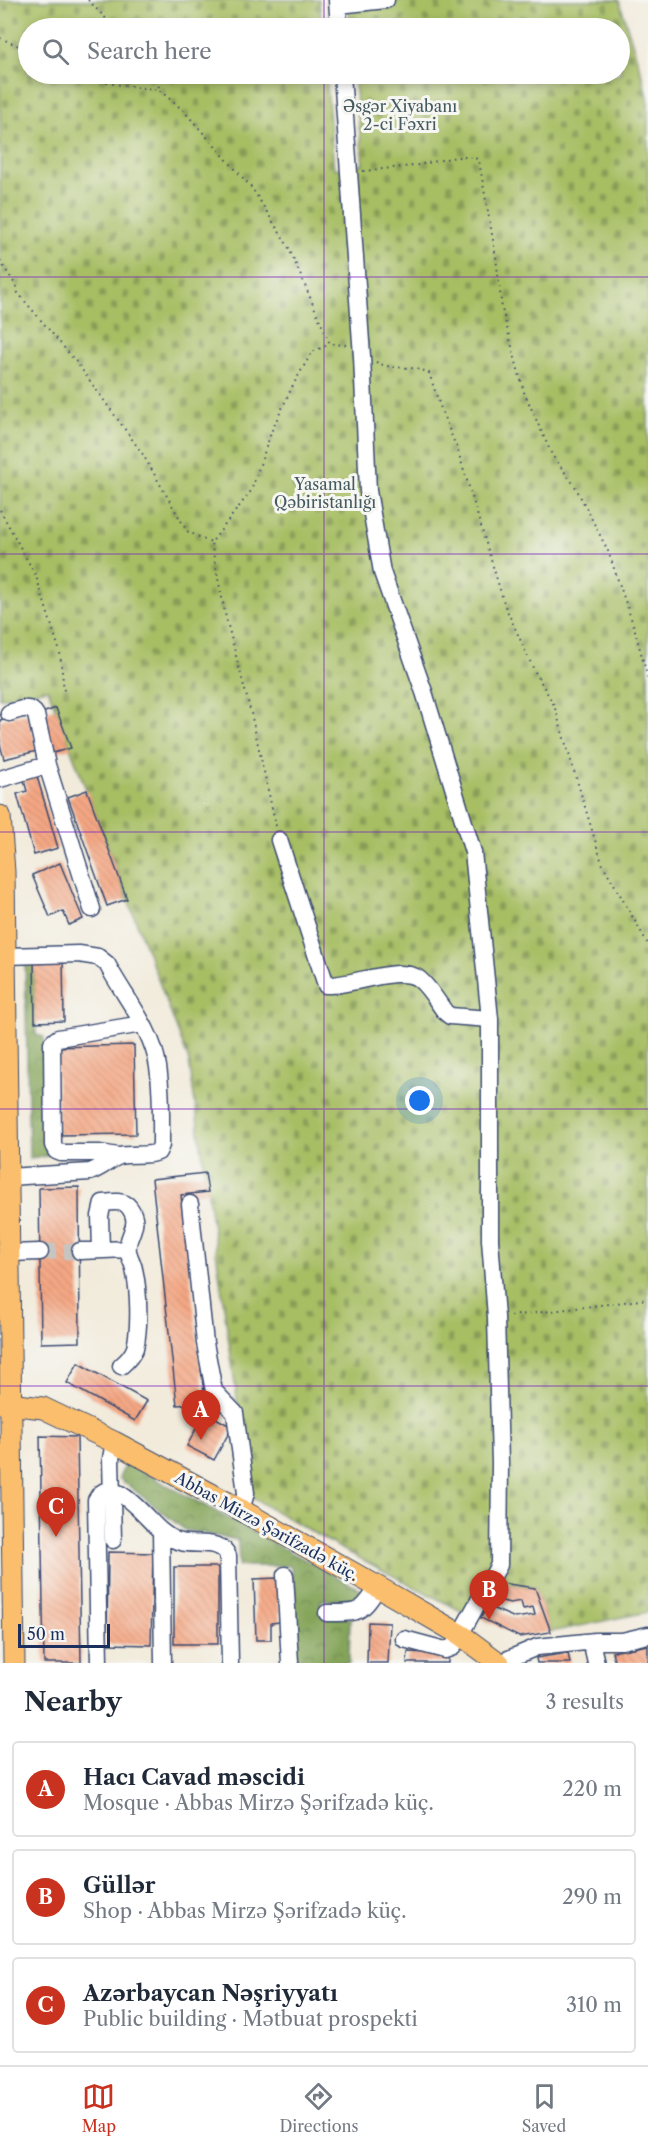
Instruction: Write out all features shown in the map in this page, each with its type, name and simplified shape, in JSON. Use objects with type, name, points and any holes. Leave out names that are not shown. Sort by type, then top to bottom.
[{"type":"main road","points":[[0,816],[4,872],[14,1663]]},
{"type":"main road","name":"Abbas Mirzə Şərifzadə küç.","points":[[12,1404],[51,1411],[114,1442],[241,1510],[462,1635],[499,1663]]},
{"type":"lane","points":[[339,18],[338,3],[386,0]]},
{"type":"lane","points":[[343,84],[362,351],[368,490],[382,572],[424,692],[473,852],[490,1019],[490,1240],[496,1317],[500,1463],[499,1565],[462,1635],[449,1650],[404,1639]]},
{"type":"lane","points":[[9,713],[29,708],[34,710],[47,765],[92,909]]},
{"type":"lane","points":[[0,779],[47,765]]},
{"type":"lane","points":[[279,840],[326,986],[381,976],[412,975],[420,980],[450,1016],[490,1019]]},
{"type":"lane","points":[[5,956],[79,954],[98,957],[107,964],[142,1024],[158,1066],[162,1145],[158,1152],[118,1156],[56,1151],[53,1145],[52,1043],[58,1038],[142,1024]]},
{"type":"lane","points":[[8,1177],[90,1172],[100,1169],[118,1156]]},
{"type":"lane","points":[[101,1250],[100,1210],[103,1203],[124,1203],[129,1206],[135,1219],[135,1227],[127,1249],[134,1268],[137,1323],[135,1347],[130,1357],[121,1366]]},
{"type":"lane","points":[[190,1204],[205,1343],[214,1391],[235,1413],[239,1433],[246,1493],[241,1510]]},
{"type":"lane","points":[[80,1251],[127,1249]]},
{"type":"lane","points":[[9,1253],[40,1252]]},
{"type":"lane","points":[[113,1540],[111,1459],[114,1442]]},
{"type":"lane","points":[[99,1663],[96,1500],[105,1490],[112,1490],[127,1498],[161,1531],[178,1541],[220,1546],[226,1551],[228,1556],[230,1663]]},
{"type":"lane","points":[[161,1531],[163,1663]]},
{"type":"lane","points":[[285,1575],[290,1663]]},
{"type":"lane","points":[[327,1613],[350,1613],[364,1608],[378,1587]]},
{"type":"lane","points":[[499,1663],[537,1647],[595,1641],[622,1641],[648,1635]]},
{"type":"lane","points":[[595,1641],[593,1650],[596,1663]]},
{"type":"path","points":[[88,0],[105,18]]},
{"type":"path","points":[[0,38],[18,46]]},
{"type":"path","points":[[114,84],[159,90],[183,110],[252,188],[288,246],[330,345]]},
{"type":"path","points":[[159,84],[159,90]]},
{"type":"path","points":[[349,173],[414,166],[456,157],[474,157],[479,161],[496,257],[502,309],[524,392],[552,455],[575,486],[608,550],[634,627],[648,680]]},
{"type":"path","points":[[0,261],[17,287],[18,293],[76,363],[142,453],[187,531],[211,543]]},
{"type":"path","points":[[279,840],[251,713],[226,618],[211,543],[251,491],[276,421],[307,360],[312,352],[330,345],[362,351],[383,366],[419,368],[429,373],[458,451],[505,606],[534,670],[554,705],[602,863],[648,944]]},
{"type":"path","points":[[0,510],[36,576],[60,652],[63,691]]},
{"type":"path","points":[[496,1317],[648,1299]]},
{"type":"green space","name":"Yasamal Qəbiristanlığı","points":[[0,0],[319,0],[321,18],[18,18],[18,84],[327,84],[334,169],[363,164],[355,84],[630,84],[630,36],[648,102],[648,1612],[551,1632],[535,1588],[484,1579],[465,1613],[338,1547],[251,1497],[189,1061],[48,689],[0,698]]},
{"type":"green space","name":"Yasamal Qəbiristanlığı","points":[[348,0],[619,0],[625,18],[349,18]]},
{"type":"green space","points":[[25,960],[34,960],[36,1035],[44,1037],[47,1156],[29,1158]]},
{"type":"green space","points":[[126,1463],[361,1590],[360,1602],[321,1600],[322,1616],[350,1618],[349,1663],[297,1663],[291,1566],[239,1566],[238,1540],[185,1530],[119,1478]]},
{"type":"building","points":[[56,708],[71,748],[53,753],[42,713]]},
{"type":"building","points":[[28,713],[37,751],[4,759],[0,744],[0,720]]},
{"type":"building","points":[[36,773],[58,848],[34,855],[17,794],[27,791],[23,777]]},
{"type":"building","points":[[87,790],[127,899],[107,906],[68,797]]},
{"type":"building","points":[[60,863],[83,919],[69,925],[63,911],[50,917],[32,875]]},
{"type":"building","points":[[63,959],[64,1021],[35,1022],[34,960]]},
{"type":"building","points":[[134,1045],[136,1134],[58,1135],[56,1047]]},
{"type":"building","points":[[205,1173],[208,1192],[181,1195],[205,1403],[177,1405],[152,1179]]},
{"type":"building","points":[[79,1187],[80,1342],[41,1343],[39,1188]]},
{"type":"building","points":[[78,1363],[147,1401],[135,1421],[67,1383]]},
{"type":"building","points":[[205,1412],[232,1427],[214,1460],[187,1446]]},
{"type":"building","points":[[40,1436],[77,1437],[81,1663],[44,1663]]},
{"type":"building","points":[[108,1552],[153,1553],[151,1645],[107,1644]]},
{"type":"building","points":[[174,1567],[218,1567],[218,1644],[174,1644]]},
{"type":"building","points":[[278,1578],[280,1622],[271,1623],[271,1640],[256,1640],[254,1579]]},
{"type":"building","points":[[501,1583],[535,1588],[551,1632],[519,1637],[481,1618],[487,1606],[515,1618],[535,1615],[533,1607],[523,1609],[521,1601],[510,1603],[498,1600]]},
{"type":"building","points":[[368,1622],[390,1623],[388,1663],[367,1663]]},
{"type":"building","points":[[648,1645],[648,1663],[615,1663],[612,1652]]},
{"type":"building","points":[[408,1652],[448,1654],[448,1663],[407,1663]]},
{"type":"building","points":[[568,1653],[570,1663],[537,1663],[536,1658]]},
{"type":"tunnel","points":[[40,1252],[80,1251]]},
{"type":"place","name":"Hacı Cavad məscidi","points":[[201,1440]]},
{"type":"place","name":"Azərbaycan Nəşriyyatı","points":[[56,1537]]},
{"type":"place","name":"Güllər","points":[[489,1620]]},
{"type":"park label","name":"Əsgər Xiyabanı 2-ci Fəxri","points":[[400,115]]}]
